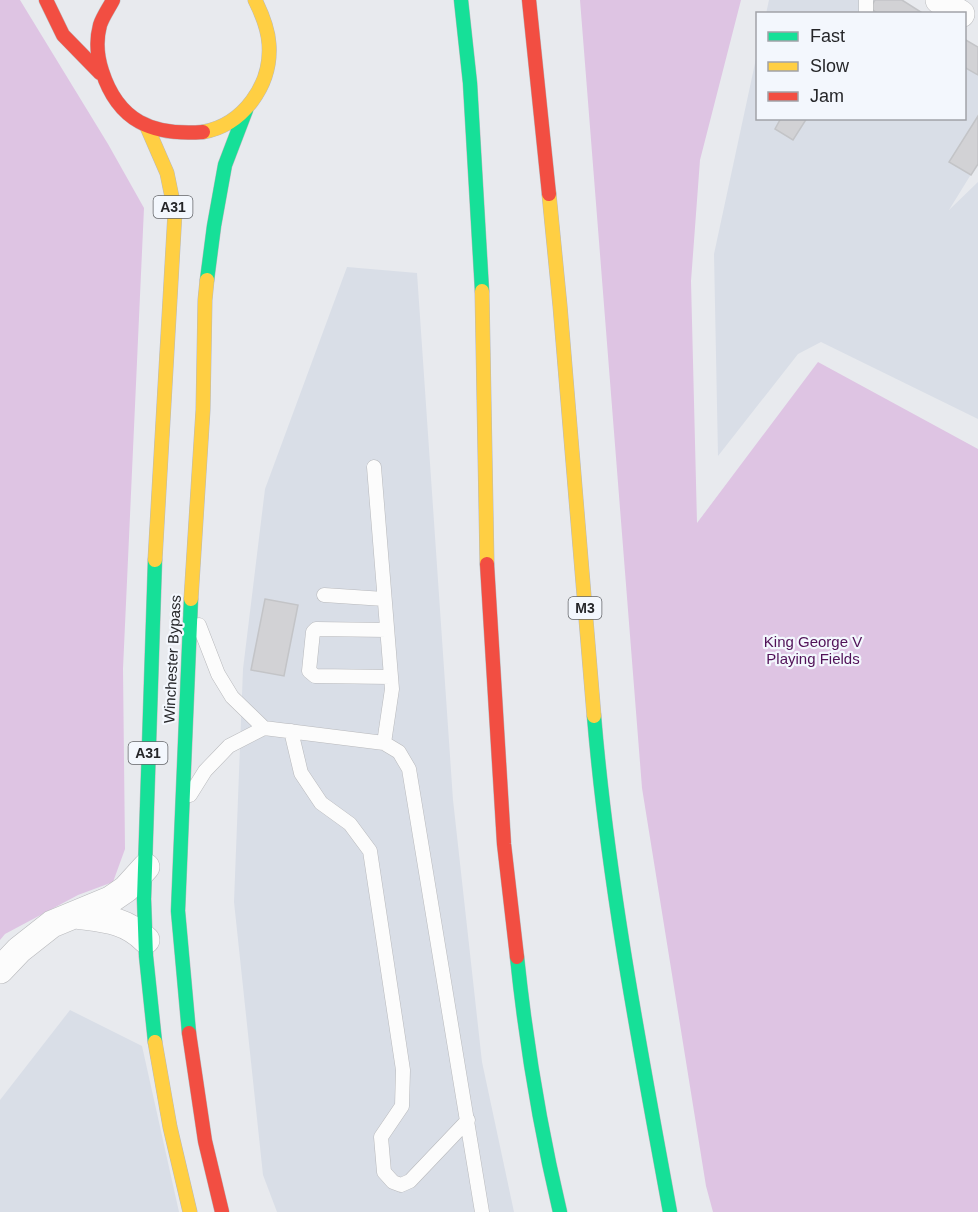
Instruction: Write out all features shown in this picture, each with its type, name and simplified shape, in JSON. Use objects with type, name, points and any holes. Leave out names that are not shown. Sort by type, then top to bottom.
[{"type":"highway","points":[[46,0],[63,35],[100,73],[111,96],[126,114],[147,128],[172,135],[199,134],[232,121],[246,110],[262,85],[270,57],[268,28],[255,0]]},
{"type":"highway","points":[[100,73],[97,47],[102,21],[113,0]]},
{"type":"highway","points":[[461,0],[470,83],[481,250],[488,594],[504,844],[526,1040],[549,1166],[560,1212]]},
{"type":"highway","name":"M3","points":[[529,0],[560,306],[599,770],[628,989],[670,1212]]},
{"type":"highway","name":"Winchester Bypass","points":[[222,1212],[205,1141],[189,1036],[178,911],[191,604],[203,410],[205,300],[213,226],[225,165],[246,110]]},
{"type":"highway","name":"Winchester Bypass","points":[[147,128],[167,173],[175,212],[150,672],[146,867],[147,981],[156,1059],[190,1212]]},
{"type":"street","points":[[939,0],[958,12]]},
{"type":"street","points":[[0,970],[19,950],[52,924],[110,900],[126,889],[146,867]]},
{"type":"street","points":[[74,914],[118,921],[136,930],[146,940]]},
{"type":"lane","points":[[374,467],[391,677],[391,708],[384,743]]},
{"type":"lane","points":[[324,595],[384,599]]},
{"type":"lane","points":[[191,604],[218,675],[232,697],[264,728]]},
{"type":"lane","points":[[387,630],[316,629],[313,632],[309,672],[315,676],[391,677]]},
{"type":"lane","points":[[182,806],[205,771],[229,746],[264,728],[384,743],[399,752],[409,769],[482,1212]]},
{"type":"lane","points":[[291,731],[301,773],[321,803],[350,824],[370,851],[403,1070],[402,1106],[381,1137],[384,1172],[393,1182],[401,1185],[410,1181],[468,1120]]},
{"type":"shaded area","points":[[769,0],[883,0],[902,12],[766,12]]},
{"type":"shaded area","points":[[966,51],[978,58],[978,163],[949,210],[978,182],[978,419],[821,342],[798,354],[718,456],[714,254],[756,59],[756,120],[966,120]]},
{"type":"shaded area","points":[[347,267],[417,273],[453,800],[482,1062],[514,1212],[277,1212],[263,1175],[234,902],[243,669],[265,489]]},
{"type":"shaded area","points":[[70,1010],[142,1046],[179,1212],[0,1212],[0,1100]]},
{"type":"green space","points":[[0,0],[20,0],[108,144],[144,208],[123,669],[125,849],[113,882],[78,895],[5,934],[0,940]]},
{"type":"green space","name":"King George V Playing Fields","points":[[580,0],[741,0],[700,160],[691,281],[697,523],[818,362],[978,449],[978,1212],[713,1212],[706,1186],[642,788]]},
{"type":"building","points":[[875,0],[902,0],[921,12],[876,12],[870,8]]},
{"type":"building","points":[[966,40],[978,47],[978,75],[966,68]]},
{"type":"building","points":[[978,116],[978,164],[971,175],[949,162]]},
{"type":"building","points":[[780,120],[806,120],[793,140],[775,129]]},
{"type":"building","points":[[265,599],[298,605],[284,676],[251,670]]},
{"type":"traffic: fast","points":[[461,0],[470,83],[482,291]]},
{"type":"traffic: fast","points":[[207,280],[225,165],[246,110]]},
{"type":"traffic: fast","points":[[155,560],[144,899],[146,956],[155,1042]]},
{"type":"traffic: fast","points":[[189,1033],[178,911],[191,599]]},
{"type":"traffic: fast","points":[[594,716],[616,903],[670,1212]]},
{"type":"traffic: fast","points":[[517,957],[534,1085],[560,1212]]},
{"type":"traffic: slow","points":[[203,132],[231,121],[242,112],[252,101],[266,74],[269,44],[264,21],[255,0]]},
{"type":"traffic: slow","points":[[147,127],[167,173],[175,212],[155,560]]},
{"type":"traffic: slow","points":[[549,194],[594,716]]},
{"type":"traffic: slow","points":[[191,599],[203,410],[207,280]]},
{"type":"traffic: slow","points":[[482,291],[487,564]]},
{"type":"traffic: slow","points":[[155,1042],[170,1127],[190,1212]]},
{"type":"traffic: jam","points":[[46,0],[63,35],[100,73]]},
{"type":"traffic: jam","points":[[113,0],[100,25],[98,48],[102,71],[117,102],[139,122],[153,128],[185,133],[203,132]]},
{"type":"traffic: jam","points":[[529,0],[549,194]]},
{"type":"traffic: jam","points":[[487,564],[504,844],[517,957]]},
{"type":"traffic: jam","points":[[189,1033],[205,1141],[222,1212]]}]
